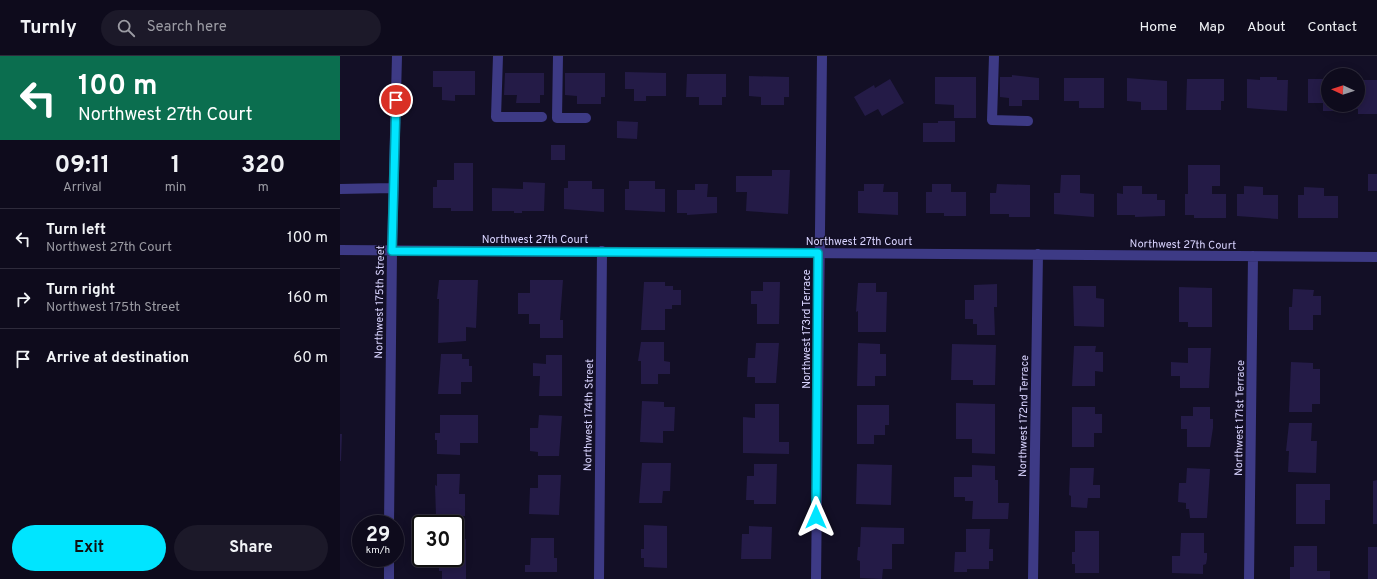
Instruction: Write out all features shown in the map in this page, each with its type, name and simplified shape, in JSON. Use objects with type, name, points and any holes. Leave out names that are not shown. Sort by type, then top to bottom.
[{"type":"street","name":"Northwest 175th Street","points":[[389,515],[393,188],[397,56]]},
{"type":"street","points":[[498,56],[496,117],[542,117]]},
{"type":"street","points":[[558,56],[557,118],[586,118]]},
{"type":"street","name":"Northwest 173rd Terrace","points":[[816,579],[818,253],[822,56]]},
{"type":"street","points":[[994,56],[992,120],[1028,121]]},
{"type":"street","points":[[340,189],[393,188]]},
{"type":"street","name":"Northwest 27th Court","points":[[340,250],[1377,257]]},
{"type":"street","name":"Northwest 174th Street","points":[[599,579],[602,251]]},
{"type":"street","name":"Northwest 172nd Terrace","points":[[1033,579],[1038,254]]},
{"type":"street","name":"Northwest 171st Terrace","points":[[1249,579],[1253,256]]},
{"type":"street","points":[[389,567],[389,579]]},
{"type":"building","points":[[433,71],[475,71],[475,95],[455,95],[455,101],[442,100],[442,87],[433,87]]},
{"type":"building","points":[[625,72],[666,73],[666,96],[646,96],[646,101],[634,101],[634,89],[625,89]]},
{"type":"building","points":[[505,73],[544,73],[544,95],[540,95],[540,103],[516,103],[517,95],[504,95]]},
{"type":"building","points":[[565,73],[605,73],[605,97],[601,97],[601,104],[577,104],[577,96],[565,95]]},
{"type":"building","points":[[687,74],[726,74],[726,97],[722,97],[722,105],[699,105],[699,97],[686,97]]},
{"type":"building","points":[[1012,75],[1039,78],[1039,100],[1022,100],[1022,106],[1009,106],[1009,98],[1000,97],[1000,77],[1012,77]]},
{"type":"building","points":[[749,76],[789,77],[789,97],[784,97],[784,105],[761,105],[761,97],[749,96]]},
{"type":"building","points":[[935,77],[976,77],[976,118],[954,118],[954,105],[935,104]]},
{"type":"building","points":[[1260,77],[1277,77],[1277,80],[1288,80],[1287,111],[1247,108],[1247,79],[1260,80]]},
{"type":"building","points":[[1064,78],[1104,78],[1104,108],[1079,108],[1079,101],[1064,101]]},
{"type":"building","points":[[1127,78],[1167,81],[1167,110],[1141,110],[1141,102],[1127,101]]},
{"type":"building","points":[[890,79],[904,103],[882,116],[878,109],[865,116],[854,97],[874,85],[875,88]]},
{"type":"building","points":[[1187,79],[1224,79],[1224,101],[1221,101],[1221,110],[1186,110]]},
{"type":"building","points":[[1308,79],[1321,79],[1321,103],[1308,103]]},
{"type":"building","points":[[1365,80],[1377,80],[1377,114],[1358,114],[1358,112],[1365,112]]},
{"type":"building","points":[[617,121],[638,122],[637,139],[617,138]]},
{"type":"building","points":[[938,121],[955,121],[955,142],[923,142],[923,123],[938,123]]},
{"type":"building","points":[[551,145],[565,145],[565,160],[551,160]]},
{"type":"building","points":[[454,163],[473,163],[473,211],[451,211],[451,208],[433,208],[433,187],[437,187],[437,180],[454,180]]},
{"type":"building","points":[[1188,165],[1220,165],[1220,186],[1212,186],[1212,194],[1226,194],[1226,218],[1194,218],[1194,215],[1185,215],[1185,194],[1188,194]]},
{"type":"building","points":[[772,170],[790,170],[788,214],[746,211],[747,192],[736,192],[736,176],[772,176]]},
{"type":"building","points":[[1368,174],[1377,174],[1377,191],[1368,191]]},
{"type":"building","points":[[1061,175],[1080,175],[1080,193],[1094,194],[1094,217],[1054,214],[1054,193],[1060,193]]},
{"type":"building","points":[[568,181],[592,181],[592,189],[604,189],[604,212],[564,209],[564,188],[568,188]]},
{"type":"building","points":[[629,181],[655,181],[655,189],[665,189],[665,212],[625,210],[625,189],[629,189]]},
{"type":"building","points":[[523,182],[545,183],[544,211],[522,211],[522,213],[514,213],[514,211],[492,211],[492,188],[523,189]]},
{"type":"building","points":[[695,184],[708,184],[707,197],[717,197],[717,213],[687,215],[687,213],[677,213],[677,190],[695,190]]},
{"type":"building","points":[[864,184],[884,184],[883,192],[898,192],[898,215],[858,213],[858,191],[864,191]]},
{"type":"building","points":[[932,184],[951,184],[951,192],[966,192],[966,216],[944,216],[944,213],[926,213],[926,192],[932,192]]},
{"type":"building","points":[[997,184],[1030,185],[1030,217],[1009,217],[1009,214],[990,214],[990,193],[996,193]]},
{"type":"building","points":[[1123,186],[1142,186],[1142,194],[1157,194],[1157,200],[1165,200],[1165,216],[1135,217],[1135,215],[1117,215],[1117,193],[1123,194]]},
{"type":"building","points":[[1244,186],[1263,187],[1263,195],[1278,195],[1278,219],[1237,216],[1237,194],[1244,194]]},
{"type":"building","points":[[1304,187],[1324,188],[1324,196],[1338,196],[1338,218],[1298,218],[1298,195],[1304,195]]},
{"type":"building","points":[[439,280],[478,280],[476,328],[466,327],[466,341],[438,343],[439,299],[437,299]]},
{"type":"building","points":[[530,280],[563,280],[560,320],[563,320],[563,338],[540,338],[540,324],[529,324],[529,314],[518,314],[518,293],[530,293]]},
{"type":"building","points":[[644,282],[665,282],[665,286],[673,286],[673,290],[681,290],[681,305],[672,305],[672,309],[665,309],[665,330],[641,330]]},
{"type":"building","points":[[763,282],[780,282],[779,324],[757,324],[757,304],[751,304],[751,291],[763,291]]},
{"type":"building","points":[[858,283],[876,283],[876,292],[887,292],[886,332],[858,332],[858,311],[856,312]]},
{"type":"building","points":[[997,284],[997,307],[994,307],[995,335],[977,335],[977,324],[973,324],[973,319],[965,319],[965,300],[974,300],[974,285]]},
{"type":"building","points":[[1073,286],[1096,286],[1096,298],[1104,299],[1104,327],[1074,326]]},
{"type":"building","points":[[1179,287],[1212,288],[1212,327],[1188,327],[1188,322],[1179,322]]},
{"type":"building","points":[[1293,289],[1314,290],[1313,296],[1321,296],[1321,315],[1313,315],[1313,330],[1289,330],[1289,307],[1292,307]]},
{"type":"building","points":[[641,342],[664,342],[664,361],[670,362],[670,374],[658,374],[658,384],[641,384],[641,361],[638,361]]},
{"type":"building","points":[[756,343],[779,343],[776,383],[755,383],[755,377],[747,377],[748,358],[755,358]]},
{"type":"building","points":[[858,343],[880,344],[880,354],[886,354],[886,376],[875,376],[875,386],[857,386]]},
{"type":"building","points":[[952,344],[996,345],[995,385],[973,385],[973,380],[951,380]]},
{"type":"building","points":[[1074,346],[1096,346],[1095,352],[1103,352],[1103,372],[1095,371],[1095,386],[1072,386]]},
{"type":"building","points":[[1188,348],[1211,348],[1209,388],[1180,388],[1180,376],[1171,376],[1171,362],[1188,363]]},
{"type":"building","points":[[441,354],[462,354],[462,359],[469,359],[469,366],[472,366],[472,382],[461,382],[461,394],[438,394]]},
{"type":"building","points":[[546,355],[562,355],[562,396],[539,396],[540,376],[533,376],[533,363],[546,364]]},
{"type":"building","points":[[1291,362],[1313,363],[1313,369],[1320,369],[1320,404],[1312,404],[1312,412],[1289,412]]},
{"type":"building","points":[[642,401],[664,402],[664,407],[675,407],[674,431],[663,431],[663,443],[640,442]]},
{"type":"building","points":[[956,403],[995,404],[995,454],[972,453],[972,439],[956,439]]},
{"type":"building","points":[[755,404],[779,404],[779,442],[789,442],[789,454],[743,453],[743,417],[755,418]]},
{"type":"building","points":[[857,405],[889,405],[889,425],[885,425],[885,435],[874,435],[874,444],[857,444]]},
{"type":"building","points":[[1072,407],[1095,407],[1095,414],[1102,414],[1102,433],[1094,433],[1094,447],[1072,447]]},
{"type":"building","points":[[1193,407],[1210,407],[1210,419],[1213,419],[1213,428],[1210,447],[1187,447],[1187,429],[1181,429],[1181,416],[1193,416]]},
{"type":"building","points":[[440,415],[478,415],[478,443],[460,443],[460,455],[437,454],[437,440],[435,440],[435,433],[440,433]]},
{"type":"building","points":[[539,415],[562,416],[559,456],[538,456],[538,452],[530,451],[530,428],[538,428]]},
{"type":"building","points":[[1289,423],[1312,423],[1311,441],[1317,441],[1316,473],[1288,472],[1289,451],[1286,451]]},
{"type":"building","points":[[340,434],[342,434],[341,461],[340,461]]},
{"type":"building","points":[[642,463],[671,463],[670,491],[663,491],[662,503],[639,503]]},
{"type":"building","points":[[754,464],[777,464],[776,504],[754,504],[754,500],[746,500],[747,476],[754,476]]},
{"type":"building","points":[[857,464],[892,465],[891,505],[856,504]]},
{"type":"building","points":[[972,465],[995,466],[995,480],[998,480],[998,503],[1009,503],[1008,519],[972,519],[973,501],[965,501],[965,497],[954,497],[954,477],[972,477]]},
{"type":"building","points":[[1070,468],[1094,468],[1093,485],[1100,485],[1100,498],[1088,498],[1087,508],[1071,507],[1071,496],[1069,495]]},
{"type":"building","points":[[1187,468],[1210,469],[1207,518],[1190,518],[1189,509],[1186,509],[1186,503],[1178,502],[1179,483],[1186,483]]},
{"type":"building","points":[[437,474],[460,474],[459,494],[465,494],[465,516],[436,515],[435,485],[437,486]]},
{"type":"building","points":[[538,475],[561,475],[559,515],[529,514],[530,488],[538,488]]},
{"type":"building","points":[[1377,480],[1377,524],[1373,524],[1373,481]]},
{"type":"building","points":[[1296,484],[1330,484],[1330,500],[1325,500],[1325,524],[1296,524]]},
{"type":"building","points":[[644,525],[667,526],[667,568],[644,567],[644,558],[641,558],[641,549],[644,549]]},
{"type":"building","points":[[749,526],[772,527],[771,559],[741,559],[742,534],[749,534]]},
{"type":"building","points":[[861,527],[904,528],[904,544],[892,544],[892,569],[883,569],[882,579],[860,578],[860,561],[857,560],[858,547],[860,547]]},
{"type":"building","points":[[966,529],[990,529],[989,549],[993,549],[993,561],[989,561],[989,569],[967,569],[967,572],[954,572],[955,552],[966,552]]},
{"type":"building","points":[[1075,531],[1099,531],[1099,573],[1075,573],[1075,564],[1072,564],[1072,552],[1075,552]]},
{"type":"building","points":[[1181,533],[1204,533],[1204,553],[1207,553],[1207,559],[1206,564],[1203,565],[1203,574],[1172,573],[1172,556],[1180,556]]},
{"type":"building","points":[[531,538],[554,538],[554,558],[557,558],[557,572],[525,572],[525,565],[530,565]]},
{"type":"building","points":[[464,539],[466,539],[466,579],[442,579],[442,571],[439,571],[439,567],[464,567]]},
{"type":"building","points":[[1294,546],[1317,546],[1317,571],[1330,571],[1330,579],[1290,579],[1290,567],[1294,567]]},
{"type":"building","points":[[1368,547],[1377,547],[1377,579],[1368,579]]},
{"type":"route","points":[[396,100],[392,251],[818,253],[816,517]]}]
